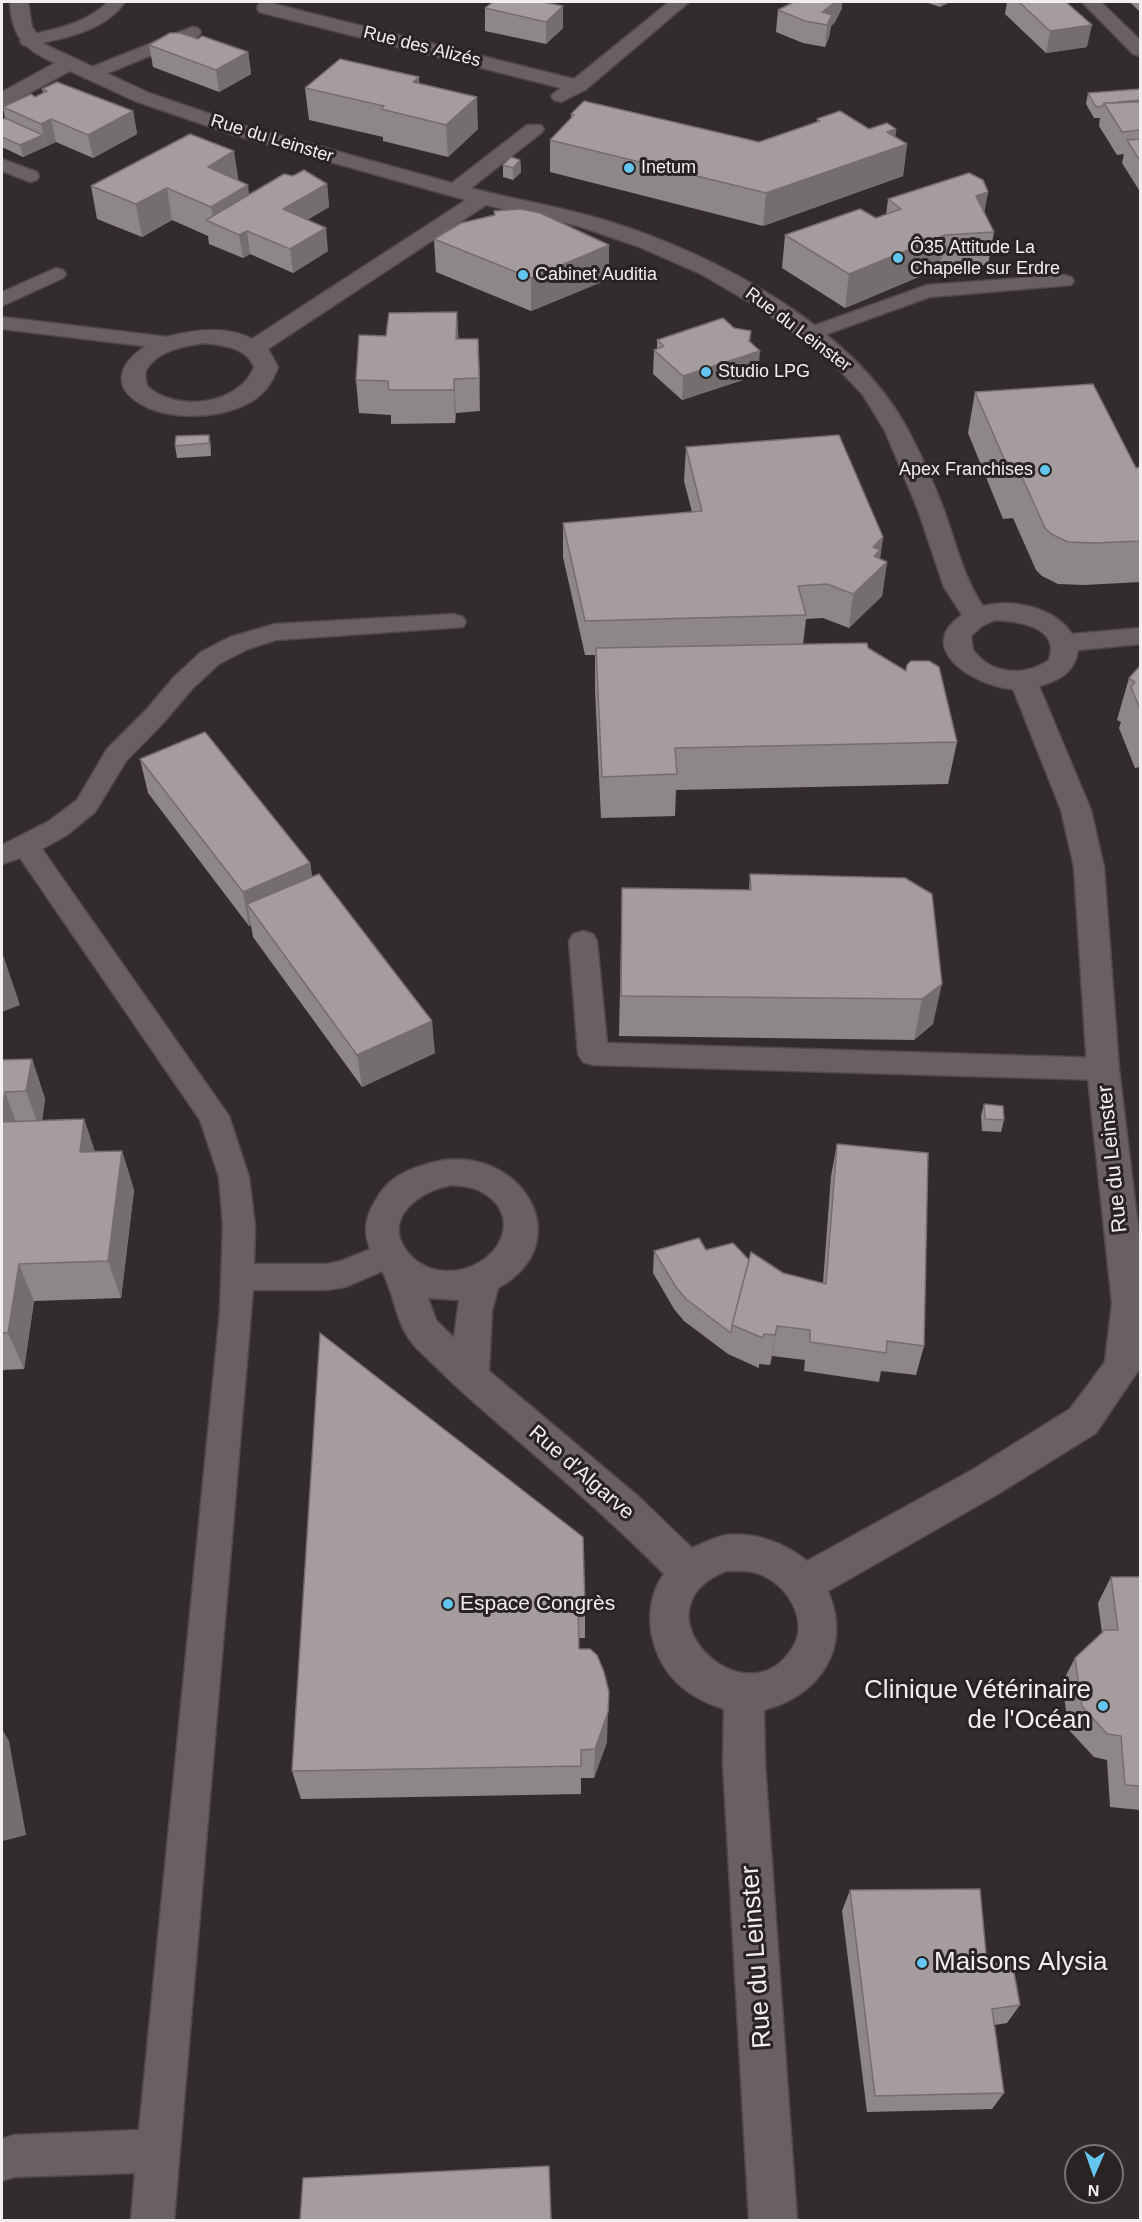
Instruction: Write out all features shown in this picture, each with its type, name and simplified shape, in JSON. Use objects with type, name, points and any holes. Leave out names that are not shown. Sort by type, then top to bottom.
[{"type":"street","points":[[20,2],[20,22],[24,36],[29,41]]},
{"type":"street","name":"Rue des Alizés","points":[[266,8],[569,91],[680,2]]},
{"type":"street","points":[[1091,2],[1140,50]]},
{"type":"street","name":"Rue du Leinster","points":[[29,41],[37,48],[68,64],[142,97],[237,130],[337,160],[483,198],[584,221],[645,241],[709,269],[770,304],[839,356],[872,391],[897,431],[931,510],[957,587],[977,617]]},
{"type":"street","points":[[2,100],[68,64]]},
{"type":"street","points":[[456,190],[534,129]]},
{"type":"street","points":[[254,348],[483,198]]},
{"type":"street","points":[[205,336],[223,337],[254,348],[263,357],[267,368],[264,380],[239,400],[220,406],[199,409],[158,404],[144,396],[135,385],[134,373],[139,362],[151,351],[168,343],[205,336]]},
{"type":"street","points":[[993,612],[1029,616],[1045,622],[1057,632],[1064,643],[1065,654],[1061,664],[1045,674],[1023,680],[992,676],[967,661],[960,651],[958,641],[960,631],[967,623],[993,612]]},
{"type":"street","points":[[1064,643],[1140,636]]},
{"type":"street","name":"Rue du Leinster","points":[[804,1584],[985,1482],[1083,1421],[1124,1367],[1130,1303],[1103,1069],[1089,867],[1076,810],[1023,680]]},
{"type":"street","name":"Rue d'Algarve","points":[[394,1262],[416,1280],[438,1286],[460,1286],[482,1280],[501,1268],[515,1251],[521,1232],[519,1213],[510,1196],[495,1182],[474,1174],[451,1171],[429,1175],[408,1185],[393,1200],[383,1217],[382,1237],[422,1329],[470,1377],[625,1509],[689,1572]]},
{"type":"street","points":[[470,1377],[474,1311],[482,1280]]},
{"type":"street","points":[[726,1553],[748,1553],[770,1559],[789,1569],[804,1584],[814,1605],[818,1626],[814,1647],[804,1667],[788,1681],[767,1691],[744,1693],[719,1688],[697,1676],[680,1658],[671,1635],[669,1612],[675,1590],[689,1572],[706,1561],[726,1553]]},
{"type":"street","name":"Rue du Leinster","points":[[744,1693],[744,1764],[773,2220]]},
{"type":"lane","points":[[29,41],[80,27],[99,19],[117,2]]},
{"type":"lane","points":[[90,74],[192,32]]},
{"type":"lane","points":[[2,165],[30,176]]},
{"type":"lane","points":[[2,300],[56,274]]},
{"type":"lane","points":[[809,334],[927,291],[1064,281]]},
{"type":"lane","points":[[2,323],[168,343]]},
{"type":"lane","points":[[152,2220],[199,1730],[238,1277],[239,1226],[234,1177],[214,1116],[14,851],[58,828],[86,806],[116,755],[156,716],[183,683],[210,658],[239,643],[275,632],[454,622]]},
{"type":"lane","points":[[583,941],[593,1054],[1103,1069]]},
{"type":"lane","points":[[238,1277],[327,1277],[394,1262]]},
{"type":"lane","points":[[2,2160],[14,2156],[158,2151]]},
{"type":"building","points":[[493,2],[543,2],[563,6],[546,22],[485,8]]},
{"type":"building","points":[[794,2],[835,2],[822,12],[832,15],[827,25],[805,21],[778,10]]},
{"type":"building","points":[[1019,2],[1066,2],[1092,25],[1050,31]]},
{"type":"building","points":[[170,33],[180,33],[198,39],[202,36],[248,52],[216,70],[149,45]]},
{"type":"building","points":[[340,59],[419,77],[413,82],[477,97],[446,125],[381,109],[384,106],[305,88]]},
{"type":"building","points":[[57,82],[133,111],[88,135],[51,119],[41,124],[3,107],[31,94],[35,97],[47,91],[42,89]]},
{"type":"building","points":[[1140,89],[1140,100],[1104,103],[1103,106],[1096,107],[1088,93]]},
{"type":"building","points":[[584,101],[759,142],[820,121],[817,119],[840,111],[869,129],[887,123],[896,129],[887,132],[907,144],[766,193],[550,140]]},
{"type":"building","points":[[1140,102],[1140,130],[1122,132],[1104,103]]},
{"type":"building","points":[[5,118],[43,135],[20,145],[2,137],[2,120]]},
{"type":"building","points":[[190,134],[234,151],[208,167],[248,185],[211,207],[167,188],[136,204],[91,186]]},
{"type":"building","points":[[1140,139],[1140,161],[1127,140]]},
{"type":"building","points":[[511,157],[520,160],[513,168],[503,165]]},
{"type":"building","points":[[304,170],[327,184],[283,209],[326,228],[290,249],[247,231],[239,235],[206,220],[284,174],[293,176]]},
{"type":"building","points":[[969,173],[983,180],[988,192],[976,196],[994,232],[945,235],[849,274],[785,235],[860,209],[876,218],[901,209],[888,199]]},
{"type":"building","points":[[521,209],[540,213],[609,245],[531,278],[434,239],[461,223],[495,215],[494,211]]},
{"type":"building","points":[[457,312],[456,339],[478,339],[479,378],[454,379],[454,390],[389,390],[388,381],[356,380],[359,335],[386,336],[389,313]]},
{"type":"building","points":[[723,318],[734,328],[751,331],[749,341],[760,351],[683,376],[654,350],[664,346],[657,340]]},
{"type":"building","points":[[1093,384],[1136,468],[1140,467],[1140,541],[1068,542],[1051,534],[1045,528],[1022,477],[1012,477],[975,392]]},
{"type":"building","points":[[209,435],[209,443],[175,446],[176,436]]},
{"type":"building","points":[[839,435],[883,537],[873,547],[880,550],[874,556],[887,562],[853,594],[827,584],[798,586],[806,615],[585,621],[563,523],[702,511],[686,447]]},
{"type":"building","points":[[867,643],[868,648],[906,671],[911,661],[929,661],[939,667],[957,742],[675,748],[677,774],[602,777],[596,648]]},
{"type":"building","points":[[1140,666],[1140,709],[1131,687],[1135,682],[1129,678]]},
{"type":"building","points":[[205,732],[310,863],[243,892],[140,759]]},
{"type":"building","points":[[319,874],[432,1021],[357,1055],[247,904]]},
{"type":"building","points":[[750,874],[905,878],[932,894],[942,984],[922,999],[621,996],[622,888],[751,890]]},
{"type":"building","points":[[32,1059],[26,1091],[5,1092],[2,1113],[2,1060]]},
{"type":"building","points":[[984,1104],[1003,1106],[1004,1120],[985,1119]]},
{"type":"building","points":[[84,1119],[80,1152],[122,1151],[108,1261],[19,1264],[8,1333],[2,1333],[2,1122]]},
{"type":"building","points":[[837,1144],[928,1153],[924,1346],[887,1341],[886,1353],[810,1342],[810,1330],[777,1326],[775,1335],[764,1334],[763,1338],[732,1325],[751,1252],[783,1273],[826,1284]]},
{"type":"building","points":[[699,1238],[706,1250],[733,1243],[749,1260],[731,1333],[686,1299],[654,1251]]},
{"type":"building","name":"Espace Congrès","points":[[320,1333],[583,1537],[585,1606],[578,1607],[579,1649],[590,1649],[597,1655],[609,1692],[608,1712],[595,1749],[581,1750],[581,1766],[292,1771]]},
{"type":"building","name":"Clinique Vétérinaire de l'Océan","points":[[1111,1577],[1140,1577],[1140,1786],[1125,1785],[1121,1736],[1107,1734],[1082,1706],[1075,1658],[1105,1630],[1118,1630]]},
{"type":"building","points":[[980,1889],[987,1964],[1012,1962],[1020,2005],[992,2009],[1004,2093],[875,2096],[850,1890]]},
{"type":"building","points":[[549,2166],[551,2220],[300,2220],[303,2178]]},
{"type":"place","name":"Inetum","points":[[629,168]]},
{"type":"place","name":"Ô35 Attitude La Chapelle sur Erdre","points":[[898,258]]},
{"type":"place","name":"Cabinet Auditia","points":[[523,275]]},
{"type":"place","name":"Studio LPG","points":[[706,372]]},
{"type":"place","name":"Apex Franchises","points":[[1045,470]]},
{"type":"place","name":"Espace Congrès","points":[[448,1604]]},
{"type":"place","name":"Clinique Vétérinaire de l'Océan","points":[[1103,1706]]},
{"type":"place","name":"Maisons Alysia","points":[[922,1963]]}]
